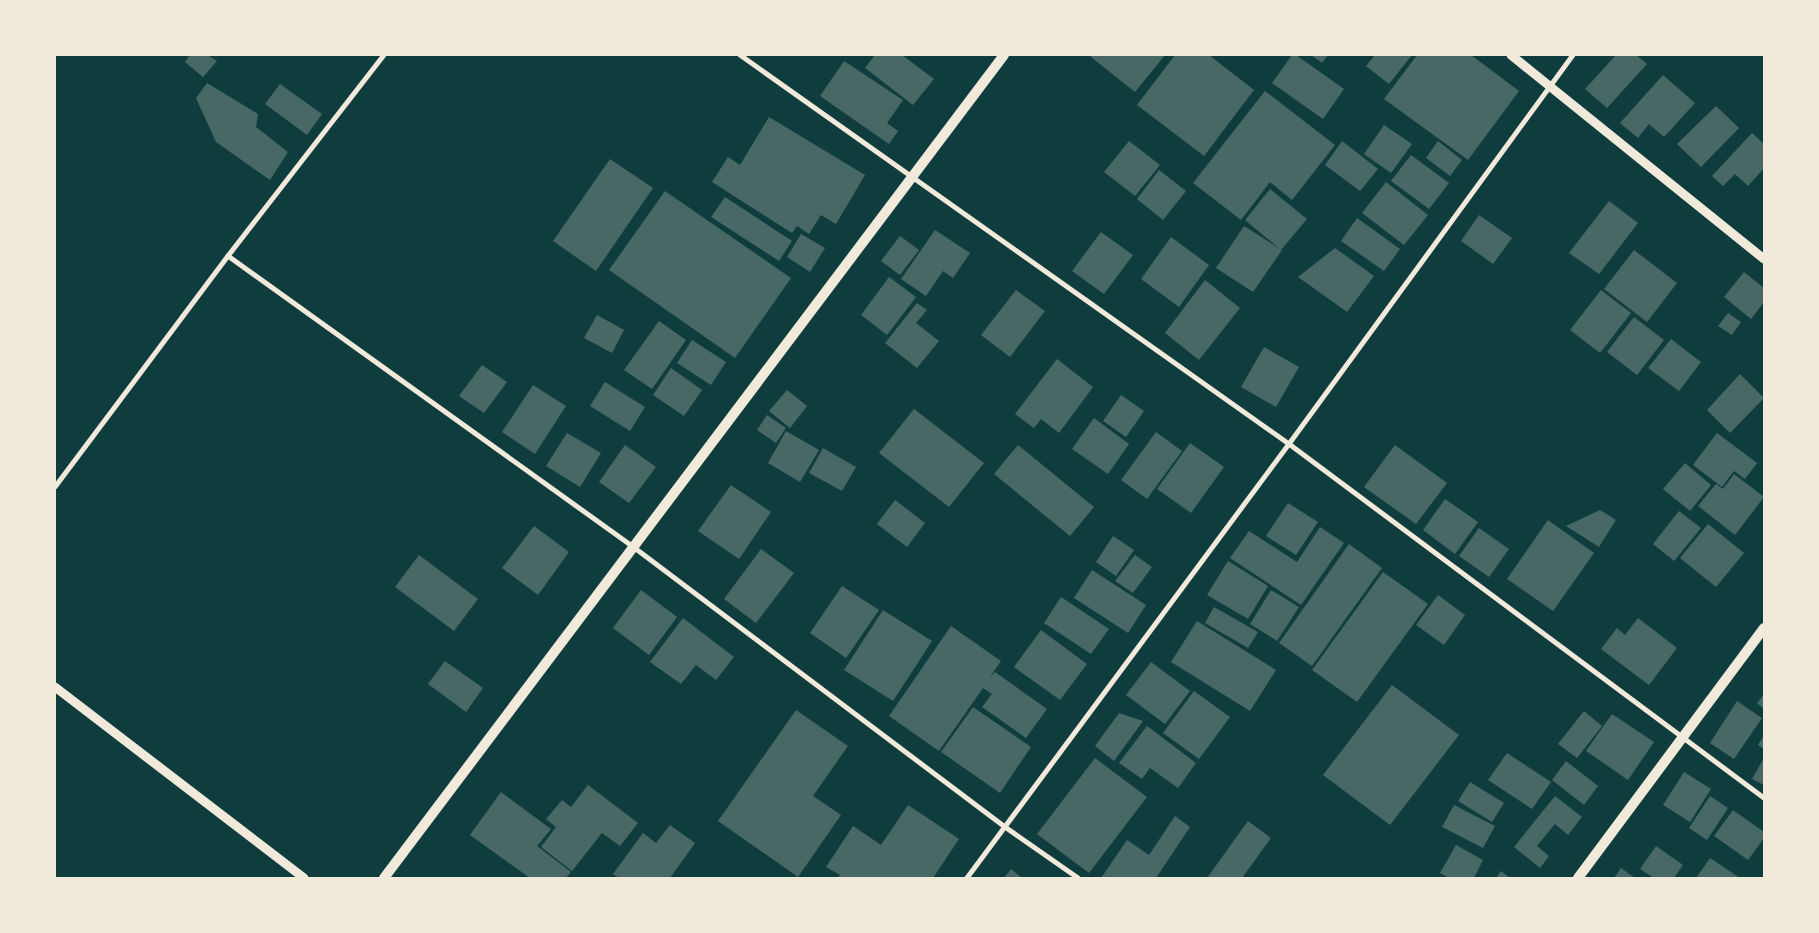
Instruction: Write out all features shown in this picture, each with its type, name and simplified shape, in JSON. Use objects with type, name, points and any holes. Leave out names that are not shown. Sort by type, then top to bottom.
[{"type":"main road","points":[[384,878],[632,546],[1004,55]]},
{"type":"main road","points":[[1578,878],[1764,628]]},
{"type":"street","points":[[55,487],[228,256],[384,55]]},
{"type":"street","points":[[740,55],[1289,444],[1764,798]]},
{"type":"street","points":[[1511,55],[1764,259]]},
{"type":"street","points":[[967,878],[1289,444],[1572,55]]},
{"type":"street","points":[[228,256],[632,546],[1005,827],[1078,878]]},
{"type":"street","points":[[55,688],[304,878]]},
{"type":"building","points":[[190,55],[208,55],[217,61],[203,77],[185,62]]},
{"type":"building","points":[[875,55],[902,55],[934,79],[913,105],[865,68]]},
{"type":"building","points":[[1092,55],[1165,55],[1135,92],[1091,57]]},
{"type":"building","points":[[1175,55],[1209,55],[1254,90],[1204,156],[1137,105]]},
{"type":"building","points":[[1292,55],[1296,55],[1344,89],[1323,119],[1272,83]]},
{"type":"building","points":[[1311,55],[1328,55],[1322,63]]},
{"type":"building","points":[[1375,55],[1412,55],[1389,84],[1366,66]]},
{"type":"building","points":[[1417,55],[1471,55],[1519,91],[1468,160],[1384,99]]},
{"type":"building","points":[[1616,55],[1636,55],[1647,64],[1607,108],[1585,89]]},
{"type":"building","points":[[844,61],[903,100],[887,123],[898,131],[889,144],[820,96]]},
{"type":"building","points":[[1663,75],[1695,103],[1664,137],[1649,124],[1638,138],[1620,123]]},
{"type":"building","points":[[207,83],[258,114],[256,127],[288,152],[270,180],[216,142],[196,98]]},
{"type":"building","points":[[280,84],[322,114],[307,135],[265,104]]},
{"type":"building","points":[[1265,91],[1335,145],[1292,200],[1270,182],[1241,220],[1193,183]]},
{"type":"building","points":[[1716,106],[1739,128],[1701,167],[1677,144]]},
{"type":"building","points":[[769,117],[865,175],[836,224],[821,215],[809,234],[797,226],[792,233],[712,182],[728,157],[740,165]]},
{"type":"building","points":[[1384,125],[1412,144],[1391,173],[1364,154]]},
{"type":"building","points":[[1752,133],[1764,144],[1764,168],[1748,186],[1735,174],[1723,186],[1712,176]]},
{"type":"building","points":[[1129,141],[1160,165],[1135,196],[1104,172]]},
{"type":"building","points":[[1342,141],[1378,169],[1360,191],[1325,165]]},
{"type":"building","points":[[1438,141],[1462,160],[1450,176],[1426,158]]},
{"type":"building","points":[[1411,155],[1449,183],[1429,209],[1391,181]]},
{"type":"building","points":[[610,159],[653,188],[596,271],[553,241]]},
{"type":"building","points":[[1159,170],[1186,191],[1163,220],[1137,199]]},
{"type":"building","points":[[1386,182],[1428,215],[1404,245],[1362,213]]},
{"type":"building","points":[[1270,189],[1307,219],[1281,250],[1245,220]]},
{"type":"building","points":[[665,191],[791,278],[735,358],[609,270]]},
{"type":"building","points":[[725,197],[792,241],[779,261],[711,217]]},
{"type":"building","points":[[1609,201],[1638,223],[1599,274],[1569,253]]},
{"type":"building","points":[[1479,215],[1512,238],[1493,264],[1461,241]]},
{"type":"building","points":[[1357,218],[1400,249],[1384,271],[1341,241]]},
{"type":"building","points":[[1244,226],[1282,250],[1253,292],[1216,268]]},
{"type":"building","points":[[935,230],[970,253],[953,278],[943,271],[926,296],[901,279]]},
{"type":"building","points":[[1101,232],[1133,255],[1104,294],[1072,271]]},
{"type":"building","points":[[801,234],[825,248],[810,272],[787,257]]},
{"type":"building","points":[[900,236],[919,250],[900,275],[881,261]]},
{"type":"building","points":[[1171,237],[1209,265],[1179,307],[1141,279]]},
{"type":"building","points":[[1335,248],[1374,276],[1347,312],[1298,277]]},
{"type":"building","points":[[1634,250],[1677,283],[1647,322],[1604,289]]},
{"type":"building","points":[[1744,272],[1764,288],[1764,302],[1751,319],[1724,297]]},
{"type":"building","points":[[889,277],[916,297],[887,335],[861,315]]},
{"type":"building","points":[[1205,280],[1240,308],[1199,360],[1165,333]]},
{"type":"building","points":[[1016,290],[1045,311],[1010,357],[981,335]]},
{"type":"building","points":[[1601,290],[1631,313],[1600,353],[1570,330]]},
{"type":"building","points":[[917,303],[927,310],[916,323],[939,341],[917,368],[885,343]]},
{"type":"building","points":[[1728,313],[1741,322],[1732,335],[1718,326]]},
{"type":"building","points":[[597,315],[624,330],[612,353],[584,338]]},
{"type":"building","points":[[1634,317],[1664,340],[1637,375],[1607,352]]},
{"type":"building","points":[[659,321],[686,340],[652,389],[624,370]]},
{"type":"building","points":[[1671,339],[1701,362],[1679,391],[1648,368]]},
{"type":"building","points":[[692,340],[726,362],[711,385],[677,363]]},
{"type":"building","points":[[1264,347],[1299,367],[1276,407],[1241,387]]},
{"type":"building","points":[[1057,359],[1093,387],[1059,433],[1041,419],[1034,428],[1015,414]]},
{"type":"building","points":[[482,365],[507,382],[484,413],[459,396]]},
{"type":"building","points":[[671,368],[702,390],[684,416],[653,395]]},
{"type":"building","points":[[1740,374],[1764,398],[1730,433],[1707,410]]},
{"type":"building","points":[[605,382],[645,407],[630,431],[590,406]]},
{"type":"building","points":[[533,385],[566,406],[535,454],[502,432]]},
{"type":"building","points":[[787,390],[807,406],[790,428],[769,411]]},
{"type":"building","points":[[1121,395],[1144,411],[1126,437],[1103,421]]},
{"type":"building","points":[[914,409],[984,463],[949,507],[879,453]]},
{"type":"building","points":[[767,415],[786,428],[776,443],[757,430]]},
{"type":"building","points":[[1094,418],[1129,444],[1108,474],[1072,449]]},
{"type":"building","points":[[786,431],[819,450],[800,482],[768,463]]},
{"type":"building","points":[[1156,432],[1182,451],[1147,499],[1121,480]]},
{"type":"building","points":[[567,433],[601,453],[580,487],[546,466]]},
{"type":"building","points":[[1717,433],[1757,463],[1745,479],[1734,471],[1722,487],[1693,465]]},
{"type":"building","points":[[1190,443],[1224,467],[1191,513],[1157,489]]},
{"type":"building","points":[[625,445],[656,467],[629,503],[599,482]]},
{"type":"building","points":[[1018,445],[1094,507],[1070,536],[994,474]]},
{"type":"building","points":[[1395,445],[1447,483],[1416,524],[1364,487]]},
{"type":"building","points":[[823,448],[856,467],[842,491],[809,473]]},
{"type":"building","points":[[1685,463],[1711,485],[1690,511],[1663,489]]},
{"type":"building","points":[[1734,474],[1764,497],[1735,535],[1698,506],[1716,484],[1723,489]]},
{"type":"building","points":[[731,485],[771,512],[739,559],[698,531]]},
{"type":"building","points":[[1445,499],[1478,522],[1455,554],[1423,530]]},
{"type":"building","points":[[895,500],[925,523],[907,547],[877,524]]},
{"type":"building","points":[[1288,503],[1318,522],[1296,555],[1266,536]]},
{"type":"building","points":[[1600,510],[1616,520],[1599,547],[1566,526]]},
{"type":"building","points":[[1679,511],[1701,528],[1674,561],[1653,544]]},
{"type":"building","points":[[1548,520],[1594,553],[1553,611],[1507,579]]},
{"type":"building","points":[[1708,524],[1744,553],[1716,587],[1680,558]]},
{"type":"building","points":[[534,526],[569,552],[538,595],[502,568]]},
{"type":"building","points":[[1320,527],[1344,543],[1301,605],[1230,558],[1249,531],[1297,562]]},
{"type":"building","points":[[1479,528],[1509,549],[1489,577],[1459,556]]},
{"type":"building","points":[[1113,536],[1134,550],[1116,576],[1096,562]]},
{"type":"building","points":[[1349,544],[1382,568],[1312,666],[1279,643]]},
{"type":"building","points":[[761,549],[794,573],[756,623],[724,599]]},
{"type":"building","points":[[419,555],[478,599],[454,631],[395,587]]},
{"type":"building","points":[[1135,555],[1152,567],[1133,593],[1115,581]]},
{"type":"building","points":[[1228,561],[1268,586],[1248,619],[1207,595]]},
{"type":"building","points":[[1092,570],[1146,605],[1128,633],[1074,598]]},
{"type":"building","points":[[1383,572],[1428,604],[1357,702],[1312,670]]},
{"type":"building","points":[[842,586],[879,610],[846,658],[810,633]]},
{"type":"building","points":[[641,590],[677,617],[649,655],[613,628]]},
{"type":"building","points":[[1271,590],[1299,607],[1277,641],[1250,624]]},
{"type":"building","points":[[1438,595],[1465,615],[1444,645],[1416,625]]},
{"type":"building","points":[[1061,597],[1109,629],[1091,654],[1044,623]]},
{"type":"building","points":[[1214,607],[1258,632],[1248,648],[1205,623]]},
{"type":"building","points":[[883,610],[932,641],[893,701],[844,670]]},
{"type":"building","points":[[683,618],[734,657],[716,680],[696,665],[681,684],[650,662]]},
{"type":"building","points":[[1638,618],[1677,648],[1649,685],[1601,649],[1617,628],[1625,635]]},
{"type":"building","points":[[1197,621],[1276,670],[1250,711],[1171,662]]},
{"type":"building","points":[[951,626],[1001,661],[990,677],[995,672],[1047,709],[1026,738],[982,707],[992,694],[983,688],[939,751],[889,716]]},
{"type":"building","points":[[1041,630],[1087,664],[1060,700],[1014,667]]},
{"type":"building","points":[[445,661],[483,688],[466,712],[428,684]]},
{"type":"building","points":[[1151,662],[1190,691],[1165,724],[1126,695]]},
{"type":"building","points":[[1392,685],[1459,735],[1390,825],[1323,775]]},
{"type":"building","points":[[1194,691],[1230,717],[1199,759],[1163,733]]},
{"type":"building","points":[[1764,694],[1764,709],[1757,703]]},
{"type":"building","points":[[1737,701],[1762,718],[1734,759],[1710,743]]},
{"type":"building","points":[[973,707],[1031,747],[1000,793],[941,752]]},
{"type":"building","points":[[796,710],[848,746],[813,796],[841,815],[798,877],[718,821]]},
{"type":"building","points":[[1584,711],[1602,726],[1577,758],[1558,744]]},
{"type":"building","points":[[1119,713],[1143,721],[1114,761],[1095,746]]},
{"type":"building","points":[[1612,714],[1654,742],[1628,780],[1586,751]]},
{"type":"building","points":[[1147,726],[1196,763],[1178,788],[1150,768],[1142,779],[1119,763]]},
{"type":"building","points":[[1764,735],[1764,749],[1758,745]]},
{"type":"building","points":[[1507,753],[1551,782],[1532,809],[1488,780]]},
{"type":"building","points":[[1095,758],[1147,797],[1089,873],[1037,834]]},
{"type":"building","points":[[1764,758],[1764,785],[1752,779]]},
{"type":"building","points":[[1566,761],[1598,786],[1584,805],[1552,780]]},
{"type":"building","points":[[1684,772],[1711,789],[1690,822],[1663,805]]},
{"type":"building","points":[[1470,782],[1504,803],[1492,822],[1458,801]]},
{"type":"building","points":[[588,785],[638,823],[620,846],[602,833],[572,871],[541,847],[556,827],[546,819],[562,800],[571,807]]},
{"type":"building","points":[[501,792],[551,829],[537,846],[571,872],[566,878],[530,878],[470,835]]},
{"type":"building","points":[[1555,796],[1582,817],[1568,835],[1555,824],[1537,846],[1549,856],[1540,868],[1514,847]]},
{"type":"building","points":[[1710,796],[1728,808],[1707,840],[1689,828]]},
{"type":"building","points":[[908,805],[959,839],[933,878],[838,878],[840,875],[826,867],[853,826],[881,845]]},
{"type":"building","points":[[1454,805],[1495,826],[1483,848],[1442,827]]},
{"type":"building","points":[[1733,810],[1764,832],[1764,838],[1748,860],[1714,836]]},
{"type":"building","points":[[1175,816],[1190,827],[1156,878],[1101,878],[1127,840],[1149,855]]},
{"type":"building","points":[[1248,821],[1271,838],[1242,878],[1207,878]]},
{"type":"building","points":[[670,825],[695,843],[670,878],[619,878],[613,874],[643,833],[656,843]]},
{"type":"building","points":[[1456,845],[1483,860],[1474,878],[1449,878],[1440,873]]},
{"type":"building","points":[[1656,846],[1683,865],[1674,878],[1654,878],[1640,869]]},
{"type":"building","points":[[1710,858],[1740,878],[1696,878]]},
{"type":"building","points":[[1621,868],[1635,878],[1614,878]]},
{"type":"building","points":[[1011,869],[1022,878],[1004,878]]},
{"type":"building","points":[[1501,871],[1510,878],[1496,878]]}]
